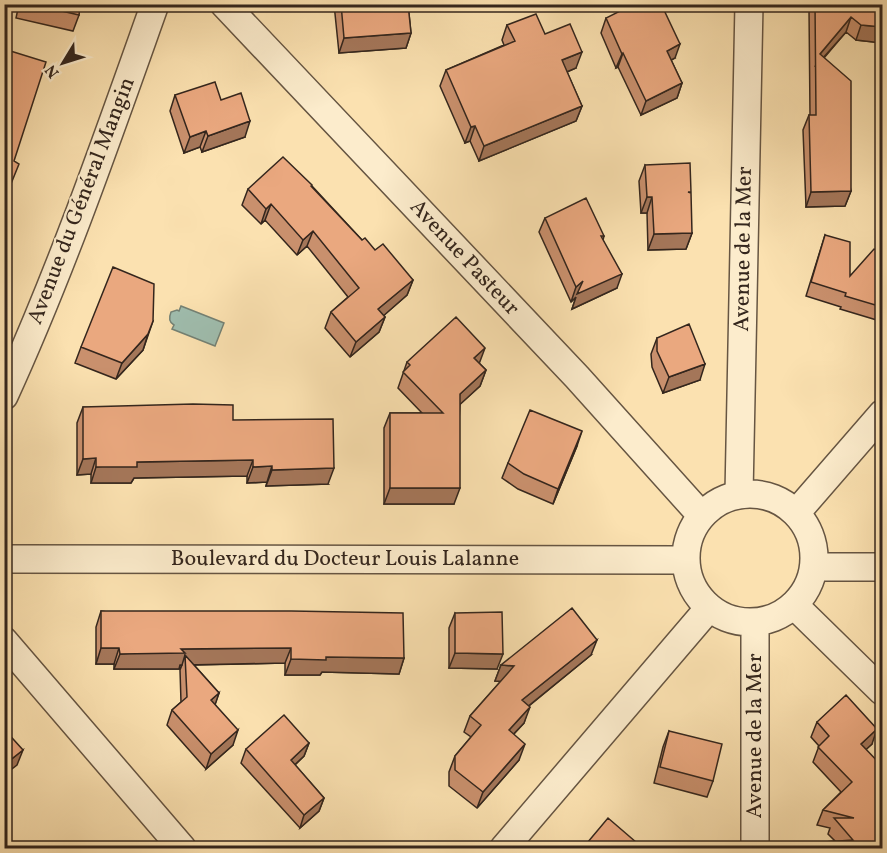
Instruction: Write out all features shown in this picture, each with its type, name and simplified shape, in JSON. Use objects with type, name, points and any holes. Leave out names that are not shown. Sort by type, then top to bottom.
[{"type":"street","name":"Avenue du Général Mangin","points":[[4,396],[87,194],[155,4]]},
{"type":"street","name":"Avenue Pasteur","points":[[224,4],[569,368],[701,515]]},
{"type":"street","name":"Avenue de la Mer","points":[[739,494],[749,4]]},
{"type":"street","points":[[796,513],[882,414]]},
{"type":"street","points":[[739,494],[755,494],[785,503],[808,529],[814,548],[814,567],[807,587],[794,605],[776,617],[755,623],[739,622],[723,617],[710,608],[697,595],[688,578],[685,560],[692,528],[701,515],[718,501],[739,494]]},
{"type":"street","name":"Boulevard du Docteur Louis Lalanne","points":[[4,559],[685,560]]},
{"type":"street","points":[[814,567],[882,567]]},
{"type":"street","points":[[794,605],[882,691]]},
{"type":"street","points":[[504,849],[710,608]]},
{"type":"street","name":"Avenue de la Mer","points":[[755,623],[755,849]]},
{"type":"street","points":[[4,641],[182,849]]},
{"type":"shaded area","points":[[181,306],[224,323],[215,346],[172,329],[174,325],[170,319],[171,312],[179,311]]},
{"type":"building","points":[[32,4],[80,4],[79,15]]},
{"type":"building","points":[[341,4],[408,4],[411,33],[344,38]]},
{"type":"building","points":[[634,4],[654,4],[657,10],[663,8],[680,44],[667,51],[682,83],[646,101],[606,18]]},
{"type":"building","points":[[815,4],[882,4],[882,27],[861,25],[851,17],[820,54],[851,81],[851,191],[811,192],[809,115],[816,115]]},
{"type":"building","points":[[536,14],[545,34],[570,24],[582,52],[562,60],[582,106],[484,146],[475,126],[471,127],[446,70],[515,41],[507,25]]},
{"type":"building","points":[[4,49],[46,62],[14,161],[19,164],[4,201]]},
{"type":"building","points":[[215,82],[221,100],[241,93],[250,121],[208,136],[206,131],[190,137],[175,95]]},
{"type":"building","points":[[283,157],[362,240],[365,238],[375,250],[383,244],[413,280],[378,309],[385,317],[356,342],[331,312],[359,288],[313,231],[303,240],[271,204],[266,209],[248,189]]},
{"type":"building","points":[[690,163],[691,192],[688,192],[691,193],[692,233],[654,234],[652,197],[647,197],[645,165]]},
{"type":"building","points":[[586,198],[604,236],[601,236],[622,274],[577,294],[583,281],[576,287],[545,218]]},
{"type":"building","points":[[825,235],[850,242],[850,276],[874,249],[882,251],[882,307],[845,296],[846,293],[811,282]]},
{"type":"building","points":[[113,267],[154,284],[153,321],[148,334],[122,363],[81,347]]},
{"type":"building","points":[[456,317],[485,348],[474,358],[486,370],[460,394],[460,488],[390,488],[390,413],[443,413],[403,372],[410,365],[407,362]]},
{"type":"building","points":[[689,324],[705,364],[669,377],[657,351],[657,338]]},
{"type":"building","points":[[233,405],[233,420],[333,419],[334,468],[272,470],[272,466],[253,467],[253,460],[137,462],[137,467],[96,467],[96,458],[83,459],[83,407]]},
{"type":"building","points":[[530,410],[582,431],[558,489],[524,474],[508,463]]},
{"type":"building","points":[[572,608],[597,640],[522,700],[530,707],[509,730],[525,744],[483,792],[455,770],[455,756],[481,725],[470,716],[514,666],[501,665]]},
{"type":"building","points":[[101,611],[403,613],[404,658],[291,659],[291,648],[181,649],[185,653],[120,654],[119,648],[101,648]]},
{"type":"building","points":[[502,612],[503,654],[455,653],[455,613]]},
{"type":"building","points":[[185,655],[219,693],[211,700],[238,730],[211,754],[172,710],[187,697]]},
{"type":"building","points":[[846,695],[877,729],[861,744],[882,766],[882,849],[826,849],[825,842],[853,840],[834,818],[854,818],[823,810],[852,782],[818,747],[829,736],[817,722]]},
{"type":"building","points":[[284,715],[309,743],[291,760],[324,798],[304,815],[246,749]]},
{"type":"building","points":[[4,729],[23,750],[4,765]]},
{"type":"building","points":[[669,731],[722,744],[713,781],[660,767]]},
{"type":"building","points":[[608,818],[644,849],[582,849]]},
{"type":"building","points":[[667,842],[699,842],[699,849],[667,849]]}]
